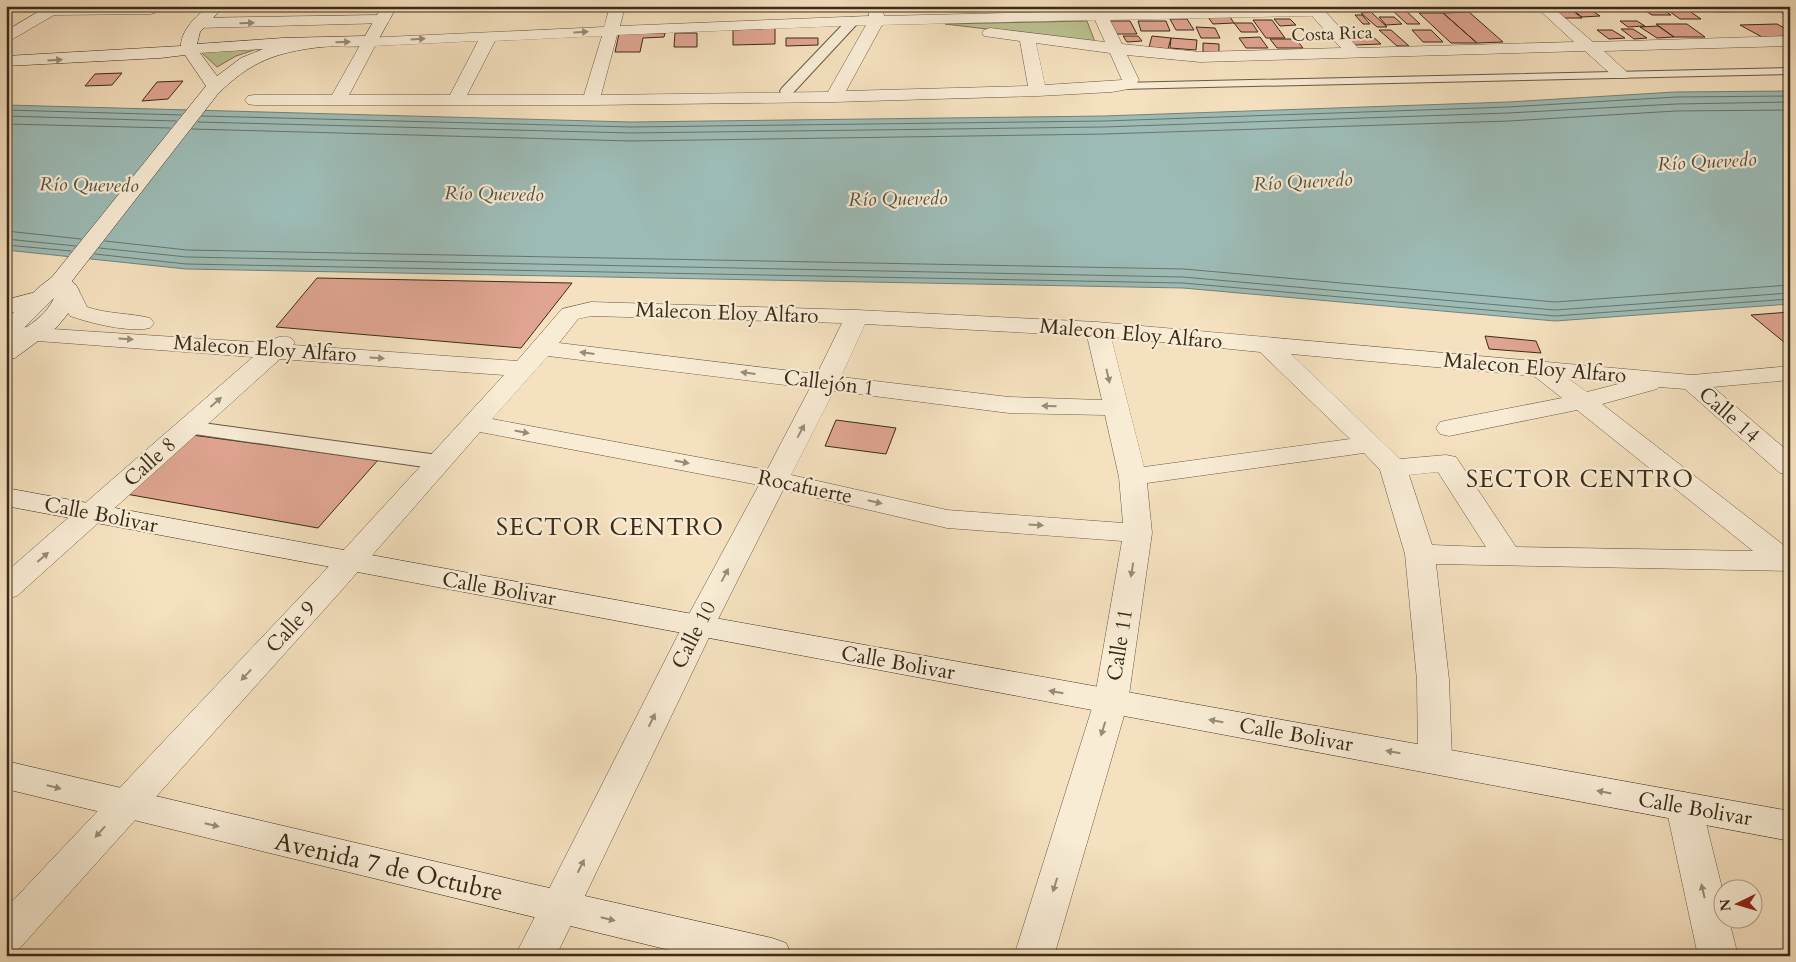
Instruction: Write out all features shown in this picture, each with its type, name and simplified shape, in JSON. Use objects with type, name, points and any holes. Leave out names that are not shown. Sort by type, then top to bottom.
[{"type":"street","points":[[213,88],[204,67],[189,50],[187,43],[189,35],[217,6]]},
{"type":"street","points":[[288,22],[302,6]]},
{"type":"street","points":[[338,100],[390,6]]},
{"type":"street","points":[[591,100],[618,6]]},
{"type":"street","points":[[6,61],[85,58],[207,47],[283,43],[853,21],[875,13],[1349,6]]},
{"type":"street","points":[[1542,6],[1622,74]]},
{"type":"street","points":[[1778,6],[1790,13]]},
{"type":"street","points":[[1313,8],[1354,53]]},
{"type":"street","points":[[6,38],[55,9],[150,10]]},
{"type":"street","points":[[254,100],[591,100],[834,97],[1038,91],[1130,84],[1131,81],[1098,11]]},
{"type":"street","points":[[834,97],[875,13]]},
{"type":"street","name":"Costa Rica","points":[[875,13],[1027,37],[1116,49],[1200,57],[1586,45],[1790,41]]},
{"type":"street","points":[[198,24],[382,20]]},
{"type":"street","points":[[787,91],[853,21]]},
{"type":"street","points":[[456,100],[489,36]]},
{"type":"street","points":[[1027,37],[1038,91]]},
{"type":"street","points":[[34,333],[49,322],[60,310],[65,282],[213,88],[229,73],[253,57],[282,48],[317,43]]},
{"type":"street","points":[[6,337],[46,291],[65,282]]},
{"type":"street","name":"Malecon Eloy Alfaro","points":[[65,282],[78,311],[109,319],[285,342]]},
{"type":"street","points":[[6,307],[40,298]]},
{"type":"street","name":"Malecon Eloy Alfaro","points":[[570,314],[591,309],[857,317],[1097,328],[1267,346],[1679,380]]},
{"type":"street","name":"Calle 9","points":[[6,936],[351,562],[570,314]]},
{"type":"street","name":"Calle 10","points":[[535,956],[698,626],[827,383],[857,317]]},
{"type":"street","points":[[92,337],[109,319]]},
{"type":"street","name":"Calle 11","points":[[1034,956],[1111,702],[1138,533],[1133,477],[1097,328]]},
{"type":"street","name":"Malecon Eloy Alfaro","points":[[6,337],[34,333],[92,337],[285,342],[534,357]]},
{"type":"street","name":"Calle 8","points":[[6,589],[285,342]]},
{"type":"street","points":[[1267,346],[1393,468],[1420,554],[1433,680],[1435,760]]},
{"type":"street","name":"Callejón 1","points":[[534,357],[827,383],[1009,405],[1115,408]]},
{"type":"street","points":[[1540,368],[1787,561]]},
{"type":"street","points":[[1449,428],[1583,402],[1679,380],[1790,373]]},
{"type":"street","name":"Calle 14","points":[[1679,380],[1790,467]]},
{"type":"street","name":"Rocafuerte","points":[[474,423],[775,480],[947,519],[1138,533]]},
{"type":"street","points":[[188,426],[438,462]]},
{"type":"street","points":[[1133,477],[1370,444]]},
{"type":"street","points":[[1393,468],[1446,464],[1507,557]]},
{"type":"street","name":"Calle Bolivar","points":[[6,497],[1790,826]]},
{"type":"street","points":[[1420,554],[1787,561]]},
{"type":"street","name":"Avenida 7 de Octubre","points":[[6,775],[772,956]]},
{"type":"street","points":[[1684,807],[1718,956]]},
{"type":"lane","points":[[1120,86],[1790,71]]},
{"type":"green space","points":[[1087,21],[1095,42],[945,24]]},
{"type":"green space","points":[[263,47],[236,56],[217,67],[200,51]]},
{"type":"water","name":"Río Quevedo","points":[[1790,91],[1790,304],[1555,321],[1183,288],[186,269],[6,250],[6,105],[631,122],[1104,116],[1508,102],[1675,92]]},
{"type":"building","points":[[1102,6],[1119,6],[1121,12],[1104,12]]},
{"type":"building","points":[[1121,6],[1137,6],[1139,10],[1123,11]]},
{"type":"building","points":[[1142,6],[1164,6],[1167,12],[1145,12]]},
{"type":"building","points":[[1567,6],[1582,18],[1564,18],[1549,7]]},
{"type":"building","points":[[1567,6],[1585,6],[1600,16],[1582,17]]},
{"type":"building","points":[[1662,6],[1682,6],[1701,19],[1680,19]]},
{"type":"building","points":[[1710,6],[1745,6],[1753,11],[1719,12]]},
{"type":"building","points":[[1403,8],[1420,24],[1407,24],[1391,9]]},
{"type":"building","points":[[1641,8],[1660,8],[1671,15],[1652,15]]},
{"type":"building","points":[[1371,12],[1387,27],[1377,27],[1361,13]]},
{"type":"building","points":[[1469,12],[1503,42],[1477,43],[1443,13]]},
{"type":"building","points":[[1419,13],[1443,13],[1477,43],[1451,43]]},
{"type":"building","points":[[1355,15],[1362,15],[1370,24],[1363,24]]},
{"type":"building","points":[[1208,17],[1230,17],[1234,23],[1213,24]]},
{"type":"building","points":[[1379,17],[1394,17],[1402,24],[1386,25]]},
{"type":"building","points":[[1170,19],[1187,19],[1194,30],[1176,30]]},
{"type":"building","points":[[1274,19],[1290,19],[1296,25],[1280,26]]},
{"type":"building","points":[[1253,20],[1272,20],[1285,38],[1266,38]]},
{"type":"building","points":[[1108,21],[1130,21],[1137,34],[1115,34]]},
{"type":"building","points":[[1138,21],[1166,21],[1170,31],[1141,31]]},
{"type":"building","points":[[1620,21],[1637,21],[1645,26],[1628,27]]},
{"type":"building","points":[[1234,23],[1252,23],[1258,32],[1241,32]]},
{"type":"building","points":[[1656,24],[1687,24],[1705,37],[1674,37]]},
{"type":"building","points":[[1777,24],[1790,31],[1790,36],[1762,37],[1740,25]]},
{"type":"building","points":[[1658,26],[1674,37],[1657,38],[1640,27]]},
{"type":"building","points":[[1196,27],[1215,28],[1220,38],[1201,38]]},
{"type":"building","points":[[775,28],[775,44],[733,45],[733,30]]},
{"type":"building","points":[[1621,29],[1633,29],[1647,38],[1634,39]]},
{"type":"building","points":[[1379,30],[1391,30],[1409,46],[1397,46]]},
{"type":"building","points":[[1412,30],[1431,30],[1443,42],[1423,42]]},
{"type":"building","points":[[1597,30],[1612,30],[1625,38],[1609,39]]},
{"type":"building","points":[[665,33],[664,37],[643,38],[640,52],[615,52],[619,34]]},
{"type":"building","points":[[675,33],[697,33],[697,47],[674,47]]},
{"type":"building","points":[[1371,35],[1381,44],[1355,45],[1346,36]]},
{"type":"building","points":[[1123,36],[1138,36],[1142,41],[1127,42]]},
{"type":"building","points":[[1152,36],[1171,38],[1168,49],[1149,47]]},
{"type":"building","points":[[1260,37],[1268,48],[1246,48],[1239,38]]},
{"type":"building","points":[[786,38],[818,38],[818,45],[786,46]]},
{"type":"building","points":[[1171,38],[1197,40],[1196,50],[1170,48]]},
{"type":"building","points":[[1270,39],[1296,39],[1303,48],[1277,48]]},
{"type":"building","points":[[1203,43],[1219,44],[1219,54],[1203,53]]},
{"type":"building","points":[[122,73],[112,85],[85,86],[95,74]]},
{"type":"building","points":[[183,81],[168,99],[142,101],[157,82]]},
{"type":"building","points":[[317,278],[572,283],[521,348],[276,327]]},
{"type":"building","points":[[1790,312],[1790,347],[1751,315]]},
{"type":"building","points":[[1485,336],[1536,341],[1541,353],[1489,349]]},
{"type":"building","points":[[836,420],[896,428],[886,454],[825,446]]},
{"type":"building","points":[[192,435],[378,460],[318,528],[126,494]]},
{"type":"district","name":"SECTOR CENTRO","points":[[1580,479]]},
{"type":"district","name":"SECTOR CENTRO","points":[[610,527]]}]
